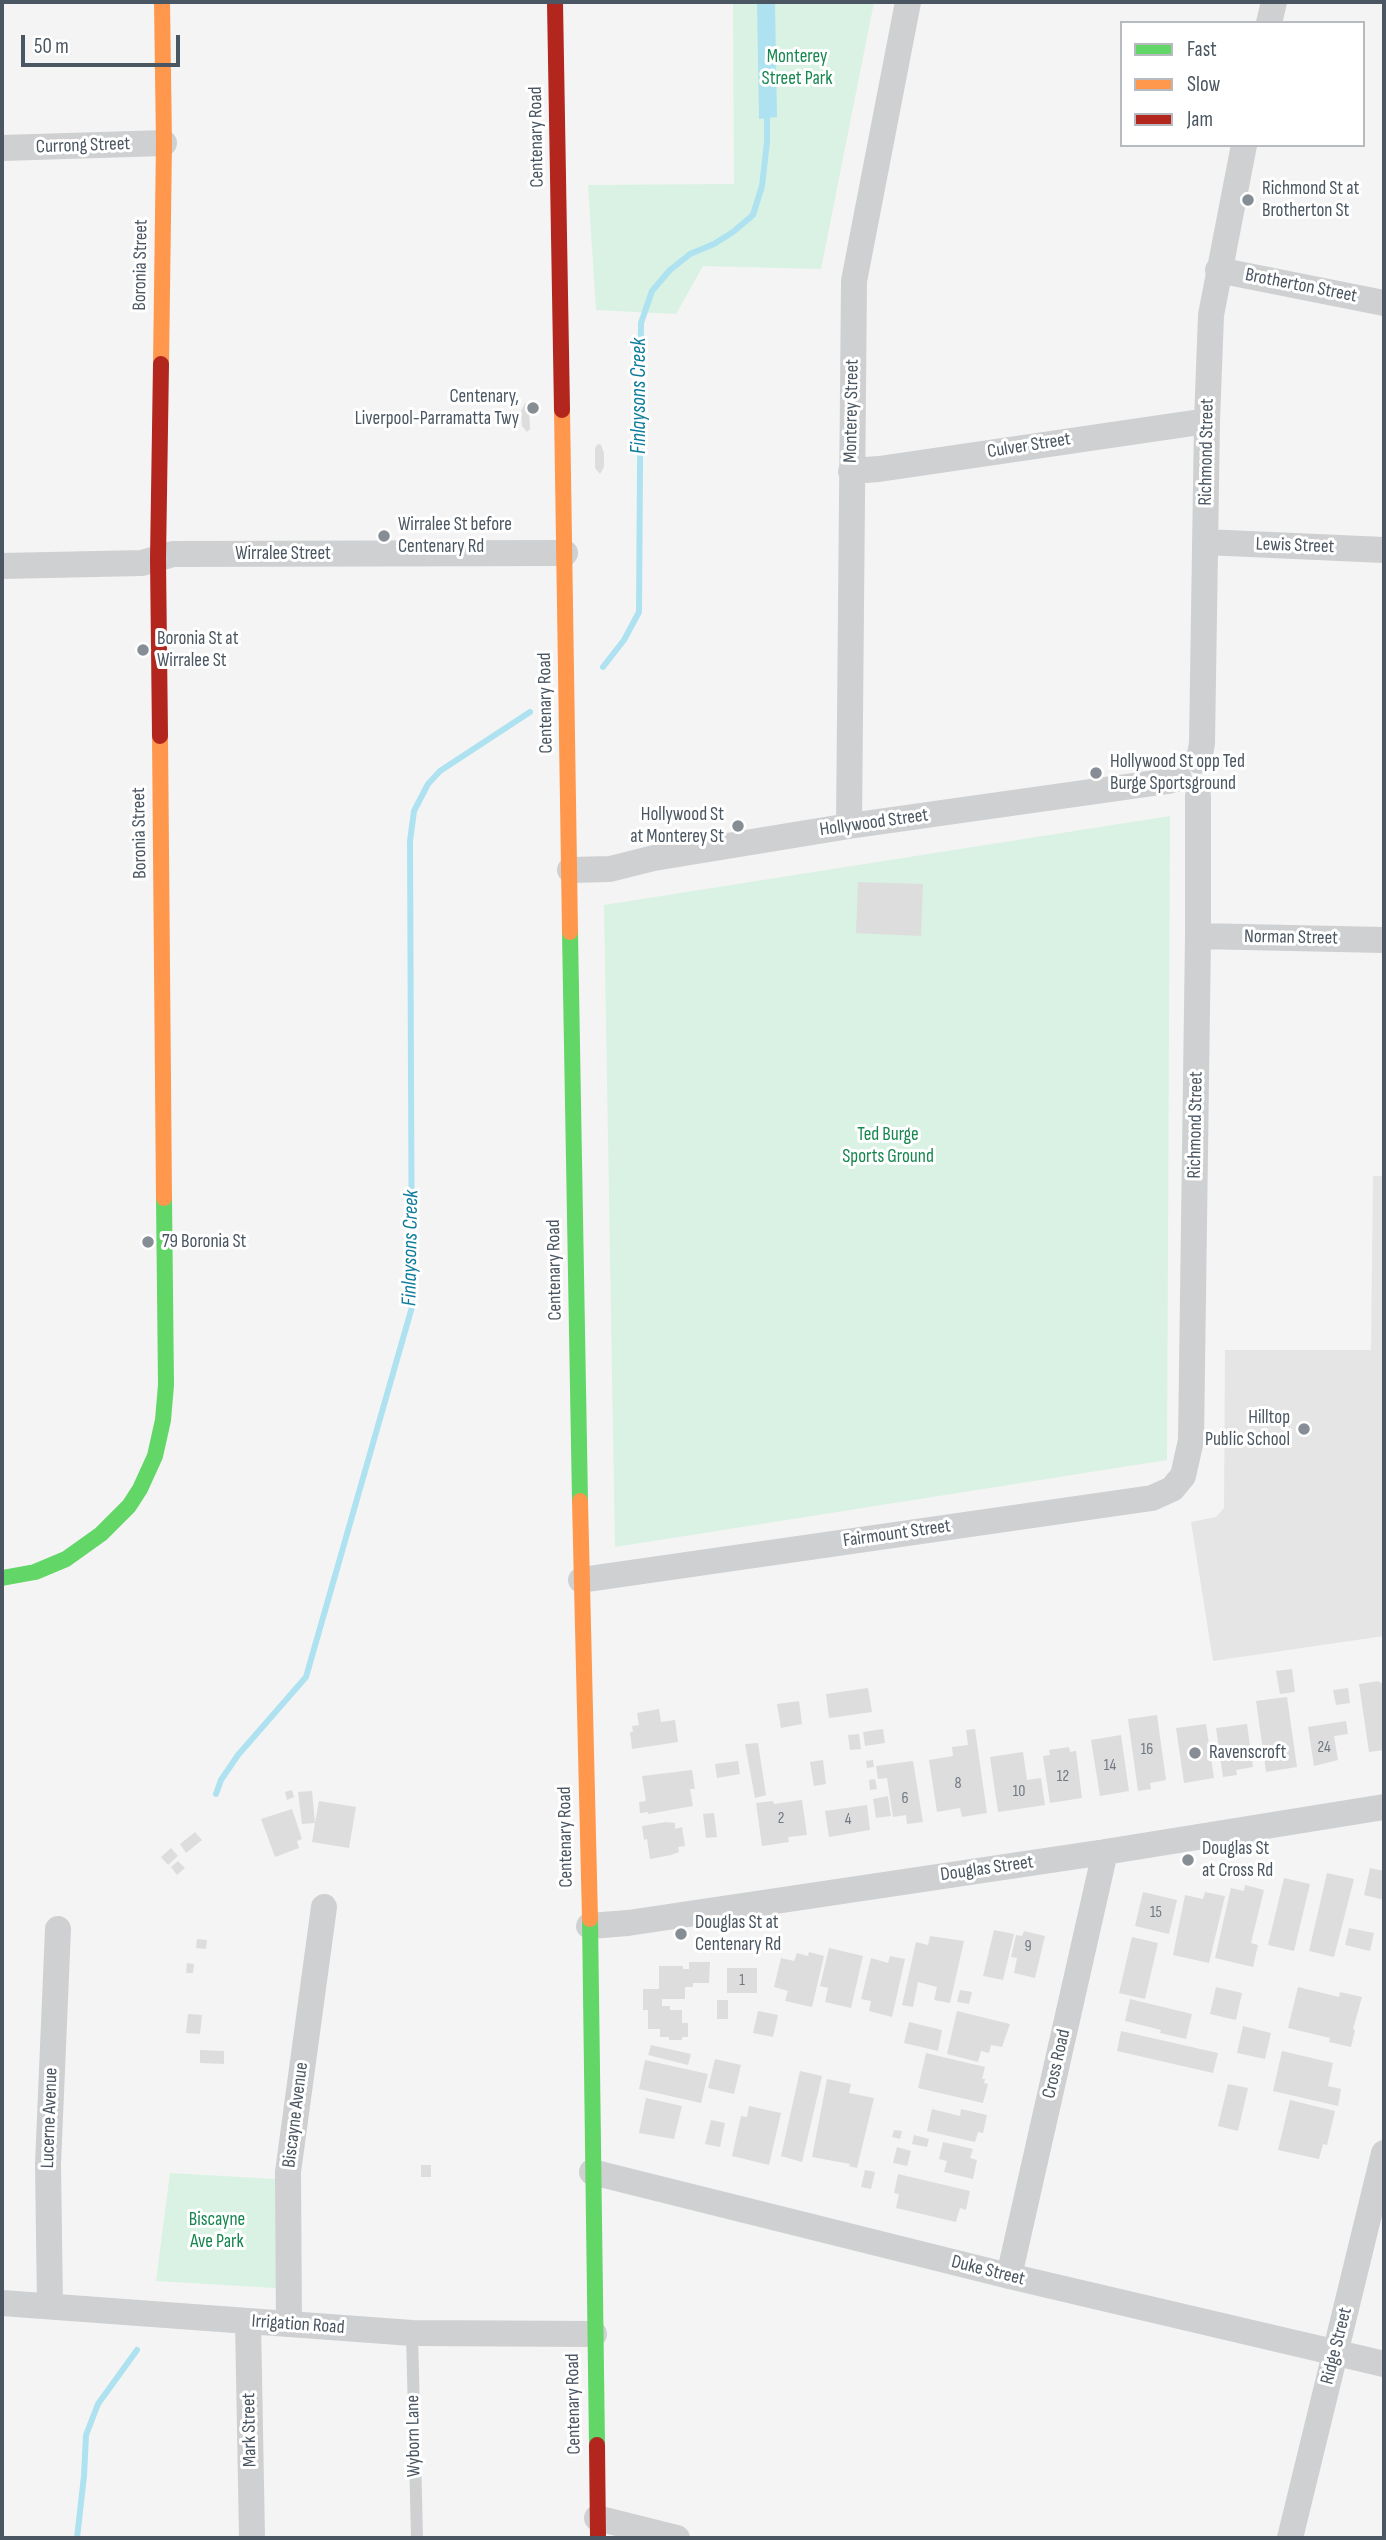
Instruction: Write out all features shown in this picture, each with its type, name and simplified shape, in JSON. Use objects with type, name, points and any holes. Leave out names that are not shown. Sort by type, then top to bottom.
[{"type":"main road","name":"Boronia Street","points":[[2,1578],[35,1572],[66,1559],[101,1534],[129,1506],[140,1489],[155,1456],[163,1420],[166,1385],[158,559],[164,143],[162,2]]},
{"type":"main road","name":"Centenary Road","points":[[555,2],[598,2528]]},
{"type":"street","name":"Monterey Street","points":[[849,826],[854,281],[908,2]]},
{"type":"street","points":[[1269,21],[1274,2]]},
{"type":"street","name":"Currong Street","points":[[2,148],[164,143]]},
{"type":"street","name":"Richmond Street","points":[[1199,761],[1202,743],[1211,315],[1244,147]]},
{"type":"street","name":"Brotherton Street","points":[[1218,270],[1384,303]]},
{"type":"street","name":"Culver Street","points":[[851,471],[1207,421]]},
{"type":"street","name":"Lewis Street","points":[[1205,542],[1384,550]]},
{"type":"street","name":"Wirralee Street","points":[[2,566],[142,563],[173,554],[565,553]]},
{"type":"street","points":[[1199,761],[1208,765],[1214,779],[1207,792],[1198,796],[1184,791],[1179,778],[1185,765],[1199,761]]},
{"type":"street","name":"Hollywood Street","points":[[570,870],[610,869],[654,858],[849,826],[1179,778]]},
{"type":"street","name":"Richmond Street","points":[[1190,1454],[1199,936],[1198,796]]},
{"type":"street","name":"Norman Street","points":[[1199,936],[1384,940]]},
{"type":"street","name":"Fairmount Street","points":[[581,1580],[1152,1498],[1172,1489],[1183,1476],[1190,1454]]},
{"type":"street","name":"Douglas Street","points":[[589,1926],[628,1923],[1105,1852],[1384,1807]]},
{"type":"street","name":"Cross Road","points":[[1009,2276],[1105,1852]]},
{"type":"street","name":"Biscayne Avenue","points":[[289,2324],[288,2172],[324,1908]]},
{"type":"street","name":"Lucerne Avenue","points":[[50,2306],[48,2164],[58,1929]]},
{"type":"street","name":"Ridge Street","points":[[1290,2538],[1384,2153]]},
{"type":"street","name":"Duke Street","points":[[592,2172],[1009,2276],[1384,2364]]},
{"type":"street","name":"Irrigation Road","points":[[2,2303],[412,2333],[594,2334]]},
{"type":"street","name":"Mark Street","points":[[248,2321],[252,2538]]},
{"type":"street","points":[[598,2528],[677,2538]]},
{"type":"lane","name":"Wyborn Lane","points":[[412,2333],[416,2538]]},
{"type":"shaded area","name":"Hilltop Public School","points":[[1373,1176],[1384,1176],[1384,1636],[1213,1661],[1191,1522],[1216,1517],[1224,1508],[1225,1350],[1371,1350]]},
{"type":"green space","name":"Monterey Street Park","points":[[733,2],[874,2],[821,269],[703,266],[676,314],[596,310],[588,185],[734,184]]},
{"type":"green space","name":"Ted Burge Sports Ground","points":[[1170,816],[1167,1460],[615,1547],[604,905]]},
{"type":"green space","name":"Biscayne Ave Park","points":[[170,2173],[276,2179],[276,2288],[156,2281]]},
{"type":"water","points":[[757,2],[775,2],[777,117],[759,119]]},
{"type":"building","points":[[525,403],[529,405],[530,429],[527,432],[522,426],[521,411]]},
{"type":"building","points":[[598,444],[604,453],[604,467],[600,474],[595,468],[595,448]]},
{"type":"building","points":[[858,882],[923,884],[921,936],[856,933]]},
{"type":"building","points":[[1292,1669],[1295,1692],[1280,1694],[1276,1671]]},
{"type":"building","points":[[1384,1682],[1384,1750],[1369,1752],[1359,1684]]},
{"type":"building","points":[[868,1688],[872,1712],[829,1718],[826,1694]]},
{"type":"building","points":[[1348,1688],[1350,1703],[1336,1705],[1333,1690]]},
{"type":"building","points":[[1287,1697],[1297,1767],[1266,1772],[1256,1701]]},
{"type":"building","points":[[799,1701],[802,1724],[781,1728],[777,1704]]},
{"type":"building","points":[[659,1709],[661,1722],[675,1720],[678,1742],[632,1749],[630,1732],[633,1732],[632,1726],[639,1725],[637,1713]]},
{"type":"building","points":[[1157,1715],[1166,1780],[1150,1783],[1151,1789],[1138,1791],[1128,1719]]},
{"type":"building","points":[[1346,1721],[1348,1734],[1334,1736],[1338,1760],[1314,1766],[1308,1727]]},
{"type":"building","name":"Ravenscroft","points":[[1206,1724],[1214,1778],[1184,1783],[1176,1728]]},
{"type":"building","points":[[1247,1724],[1253,1767],[1236,1770],[1237,1775],[1223,1777],[1216,1728]]},
{"type":"building","points":[[883,1729],[885,1743],[865,1746],[863,1732]]},
{"type":"building","points":[[975,1729],[987,1813],[962,1817],[960,1808],[937,1812],[929,1760],[953,1756],[952,1747],[968,1745],[966,1730]]},
{"type":"building","points":[[859,1734],[861,1749],[850,1750],[848,1735]]},
{"type":"building","points":[[1121,1735],[1129,1791],[1100,1796],[1091,1740]]},
{"type":"building","points":[[758,1743],[766,1795],[755,1798],[745,1744]]},
{"type":"building","points":[[1069,1747],[1070,1752],[1076,1751],[1082,1798],[1050,1803],[1043,1756],[1050,1755],[1049,1750]]},
{"type":"building","points":[[1023,1752],[1027,1780],[1041,1778],[1045,1805],[998,1812],[990,1757]]},
{"type":"building","points":[[823,1760],[826,1784],[814,1786],[810,1762]]},
{"type":"building","points":[[873,1760],[874,1767],[867,1768],[866,1761]]},
{"type":"building","points":[[738,1761],[740,1774],[717,1778],[715,1764]]},
{"type":"building","points":[[913,1761],[923,1822],[907,1824],[906,1815],[893,1817],[887,1778],[878,1779],[876,1766]]},
{"type":"building","points":[[692,1770],[695,1789],[690,1789],[693,1806],[640,1813],[639,1802],[646,1801],[642,1776]]},
{"type":"building","points":[[875,1779],[877,1789],[870,1790],[869,1780]]},
{"type":"building","points":[[292,1790],[294,1797],[287,1800],[285,1792]]},
{"type":"building","points":[[312,1791],[315,1823],[302,1824],[298,1792]]},
{"type":"building","points":[[888,1796],[891,1816],[876,1818],[873,1799]]},
{"type":"building","points":[[802,1800],[807,1835],[788,1837],[789,1842],[762,1846],[756,1803],[773,1801],[774,1804]]},
{"type":"building","points":[[319,1801],[356,1807],[349,1848],[312,1842]]},
{"type":"building","points":[[867,1805],[870,1830],[829,1837],[825,1811]]},
{"type":"building","points":[[292,1809],[302,1839],[297,1841],[299,1848],[275,1857],[261,1819]]},
{"type":"building","points":[[714,1813],[717,1837],[706,1838],[703,1814]]},
{"type":"building","points":[[675,1823],[675,1829],[682,1827],[685,1846],[678,1847],[679,1852],[671,1855],[650,1859],[642,1826]]},
{"type":"building","points":[[195,1832],[202,1840],[186,1853],[180,1844]]},
{"type":"building","points":[[171,1848],[178,1856],[168,1865],[161,1857]]},
{"type":"building","points":[[178,1861],[185,1868],[177,1875],[171,1867]]},
{"type":"building","points":[[1370,1868],[1384,1871],[1384,1900],[1364,1895]]},
{"type":"building","points":[[1327,1873],[1354,1879],[1334,1957],[1309,1951]]},
{"type":"building","points":[[1284,1878],[1310,1884],[1294,1951],[1268,1945]]},
{"type":"building","points":[[1245,1885],[1264,1890],[1251,1943],[1258,1945],[1253,1967],[1215,1958],[1231,1888],[1244,1891]]},
{"type":"building","points":[[1143,1892],[1177,1900],[1169,1934],[1135,1926]]},
{"type":"building","points":[[1205,1892],[1225,1896],[1209,1963],[1173,1955],[1185,1895],[1203,1899]]},
{"type":"building","points":[[1349,1928],[1374,1933],[1370,1951],[1345,1945]]},
{"type":"building","points":[[994,1930],[1014,1934],[1003,1980],[983,1976]]},
{"type":"building","points":[[1024,1931],[1045,1936],[1035,1978],[1014,1973],[1017,1958],[1011,1957],[1016,1935],[1022,1936]]},
{"type":"building","points":[[930,1936],[964,1941],[950,2003],[934,2000],[937,1987],[918,1982],[913,2007],[902,2005],[916,1942],[928,1945]]},
{"type":"building","points":[[1132,1937],[1158,1943],[1145,1999],[1119,1993]]},
{"type":"building","points":[[197,1939],[207,1940],[206,1949],[196,1948]]},
{"type":"building","points":[[829,1948],[863,1956],[851,2008],[825,2002],[828,1988],[820,1986]]},
{"type":"building","points":[[809,1952],[824,1956],[812,2007],[785,2001],[788,1991],[774,1987],[781,1958],[794,1961],[797,1953],[808,1956]]},
{"type":"building","points":[[890,1956],[905,1959],[892,2017],[869,2011],[871,2001],[861,1999],[871,1958],[888,1963]]},
{"type":"building","points":[[689,1962],[710,1962],[709,1983],[693,1983],[693,1987],[685,1987],[685,1999],[662,1999],[662,2006],[670,2006],[670,2010],[682,2010],[682,2023],[688,2023],[688,2037],[669,2040],[669,2037],[660,2037],[660,2029],[648,2029],[648,2010],[643,2010],[643,1989],[659,1989],[659,1966],[683,1966],[683,1969],[689,1969]]},
{"type":"building","points":[[187,1963],[194,1964],[193,1973],[186,1973]]},
{"type":"building","points":[[727,1968],[757,1968],[757,1993],[727,1993]]},
{"type":"building","points":[[1216,1987],[1242,1993],[1236,2020],[1210,2014]]},
{"type":"building","points":[[1298,1987],[1339,1997],[1340,1992],[1362,1997],[1351,2047],[1329,2042],[1330,2038],[1288,2028]]},
{"type":"building","points":[[960,1990],[972,1992],[969,2004],[957,2002]]},
{"type":"building","points":[[1130,1999],[1192,2014],[1186,2039],[1125,2021]]},
{"type":"building","points":[[717,2000],[728,2000],[728,2019],[717,2019]]},
{"type":"building","points":[[758,2011],[778,2015],[773,2037],[753,2033]]},
{"type":"building","points":[[957,2011],[1010,2024],[1002,2047],[991,2045],[989,2053],[981,2051],[978,2062],[947,2054]]},
{"type":"building","points":[[188,2014],[202,2015],[200,2034],[186,2033]]},
{"type":"building","points":[[909,2022],[942,2030],[938,2051],[904,2043]]},
{"type":"building","points":[[1243,2026],[1271,2033],[1265,2059],[1237,2053]]},
{"type":"building","points":[[1121,2031],[1218,2053],[1213,2073],[1117,2051]]},
{"type":"building","points":[[651,2045],[691,2054],[688,2065],[648,2055]]},
{"type":"building","points":[[200,2050],[224,2051],[224,2064],[200,2063]]},
{"type":"building","points":[[1282,2051],[1333,2063],[1328,2086],[1341,2089],[1338,2106],[1273,2091]]},
{"type":"building","points":[[926,2053],[985,2067],[982,2079],[988,2084],[983,2103],[918,2088]]},
{"type":"building","points":[[715,2059],[741,2065],[734,2094],[708,2088]]},
{"type":"building","points":[[645,2060],[708,2074],[701,2103],[639,2089]]},
{"type":"building","points":[[800,2071],[822,2076],[802,2162],[781,2156]]},
{"type":"building","points":[[827,2079],[851,2084],[849,2093],[874,2098],[857,2168],[849,2166],[850,2164],[812,2157]]},
{"type":"building","points":[[1228,2084],[1248,2088],[1238,2131],[1218,2126]]},
{"type":"building","points":[[646,2098],[682,2106],[674,2139],[639,2133]]},
{"type":"building","points":[[1290,2100],[1335,2111],[1327,2145],[1323,2144],[1319,2159],[1278,2150]]},
{"type":"building","points":[[749,2106],[781,2113],[769,2165],[732,2156],[741,2116],[747,2117]]},
{"type":"building","points":[[932,2109],[960,2116],[961,2109],[987,2115],[983,2133],[978,2132],[975,2142],[927,2131]]},
{"type":"building","points":[[711,2120],[725,2123],[720,2147],[705,2144]]},
{"type":"building","points":[[894,2130],[902,2131],[900,2139],[892,2137]]},
{"type":"building","points":[[914,2135],[929,2139],[927,2147],[912,2144]]},
{"type":"building","points":[[943,2142],[973,2149],[970,2158],[977,2160],[973,2179],[944,2172],[947,2161],[939,2159]]},
{"type":"building","points":[[897,2147],[911,2151],[907,2166],[893,2163]]},
{"type":"building","points":[[421,2165],[431,2165],[431,2177],[421,2177]]},
{"type":"building","points":[[865,2170],[875,2172],[871,2189],[861,2187]]},
{"type":"building","points":[[898,2174],[970,2191],[966,2210],[960,2208],[956,2222],[896,2208],[899,2194],[894,2193]]},
{"type":"waterway","name":"Finlaysons Creek","points":[[603,667],[624,640],[639,612],[641,323],[652,291],[670,270],[690,254],[733,232],[753,215],[762,186],[767,142],[767,109]]},
{"type":"waterway","name":"Finlaysons Creek","points":[[216,1794],[221,1780],[238,1755],[306,1677],[412,1307],[410,841],[414,811],[428,784],[440,771],[530,712]]},
{"type":"waterway","points":[[77,2538],[86,2435],[98,2404],[137,2350]]},
{"type":"traffic: fast","points":[[570,932],[580,1501]]},
{"type":"traffic: fast","points":[[2,1578],[35,1572],[66,1559],[101,1534],[129,1506],[155,1456],[163,1420],[166,1385],[164,1198]]},
{"type":"traffic: fast","points":[[590,1919],[597,2445]]},
{"type":"traffic: slow","points":[[161,364],[164,143],[162,2]]},
{"type":"traffic: slow","points":[[562,410],[570,932]]},
{"type":"traffic: slow","points":[[160,736],[164,1198]]},
{"type":"traffic: slow","points":[[580,1501],[590,1919]]},
{"type":"traffic: jam","points":[[555,2],[562,410]]},
{"type":"traffic: jam","points":[[160,736],[158,559],[161,364]]},
{"type":"traffic: jam","points":[[597,2445],[598,2538]]},
{"type":"place","name":"Richmond St at Brotherton St","points":[[1248,200]]},
{"type":"place","name":"Centenary, Liverpool-Parramatta Twy","points":[[533,408]]},
{"type":"place","name":"Wirralee St before Centenary Rd","points":[[384,536]]},
{"type":"place","name":"Boronia St at Wirralee St","points":[[143,650]]},
{"type":"place","name":"Hollywood St opp Ted Burge Sportsground","points":[[1096,773]]},
{"type":"place","name":"Hollywood St at Monterey St","points":[[738,826]]},
{"type":"place","name":"79 Boronia St","points":[[148,1242]]},
{"type":"place","name":"Hilltop Public School","points":[[1304,1429]]},
{"type":"place","name":"Ravenscroft","points":[[1195,1753]]},
{"type":"place","name":"Douglas St at Cross Rd","points":[[1188,1860]]},
{"type":"place","name":"Douglas St at Centenary Rd","points":[[681,1934]]}]
